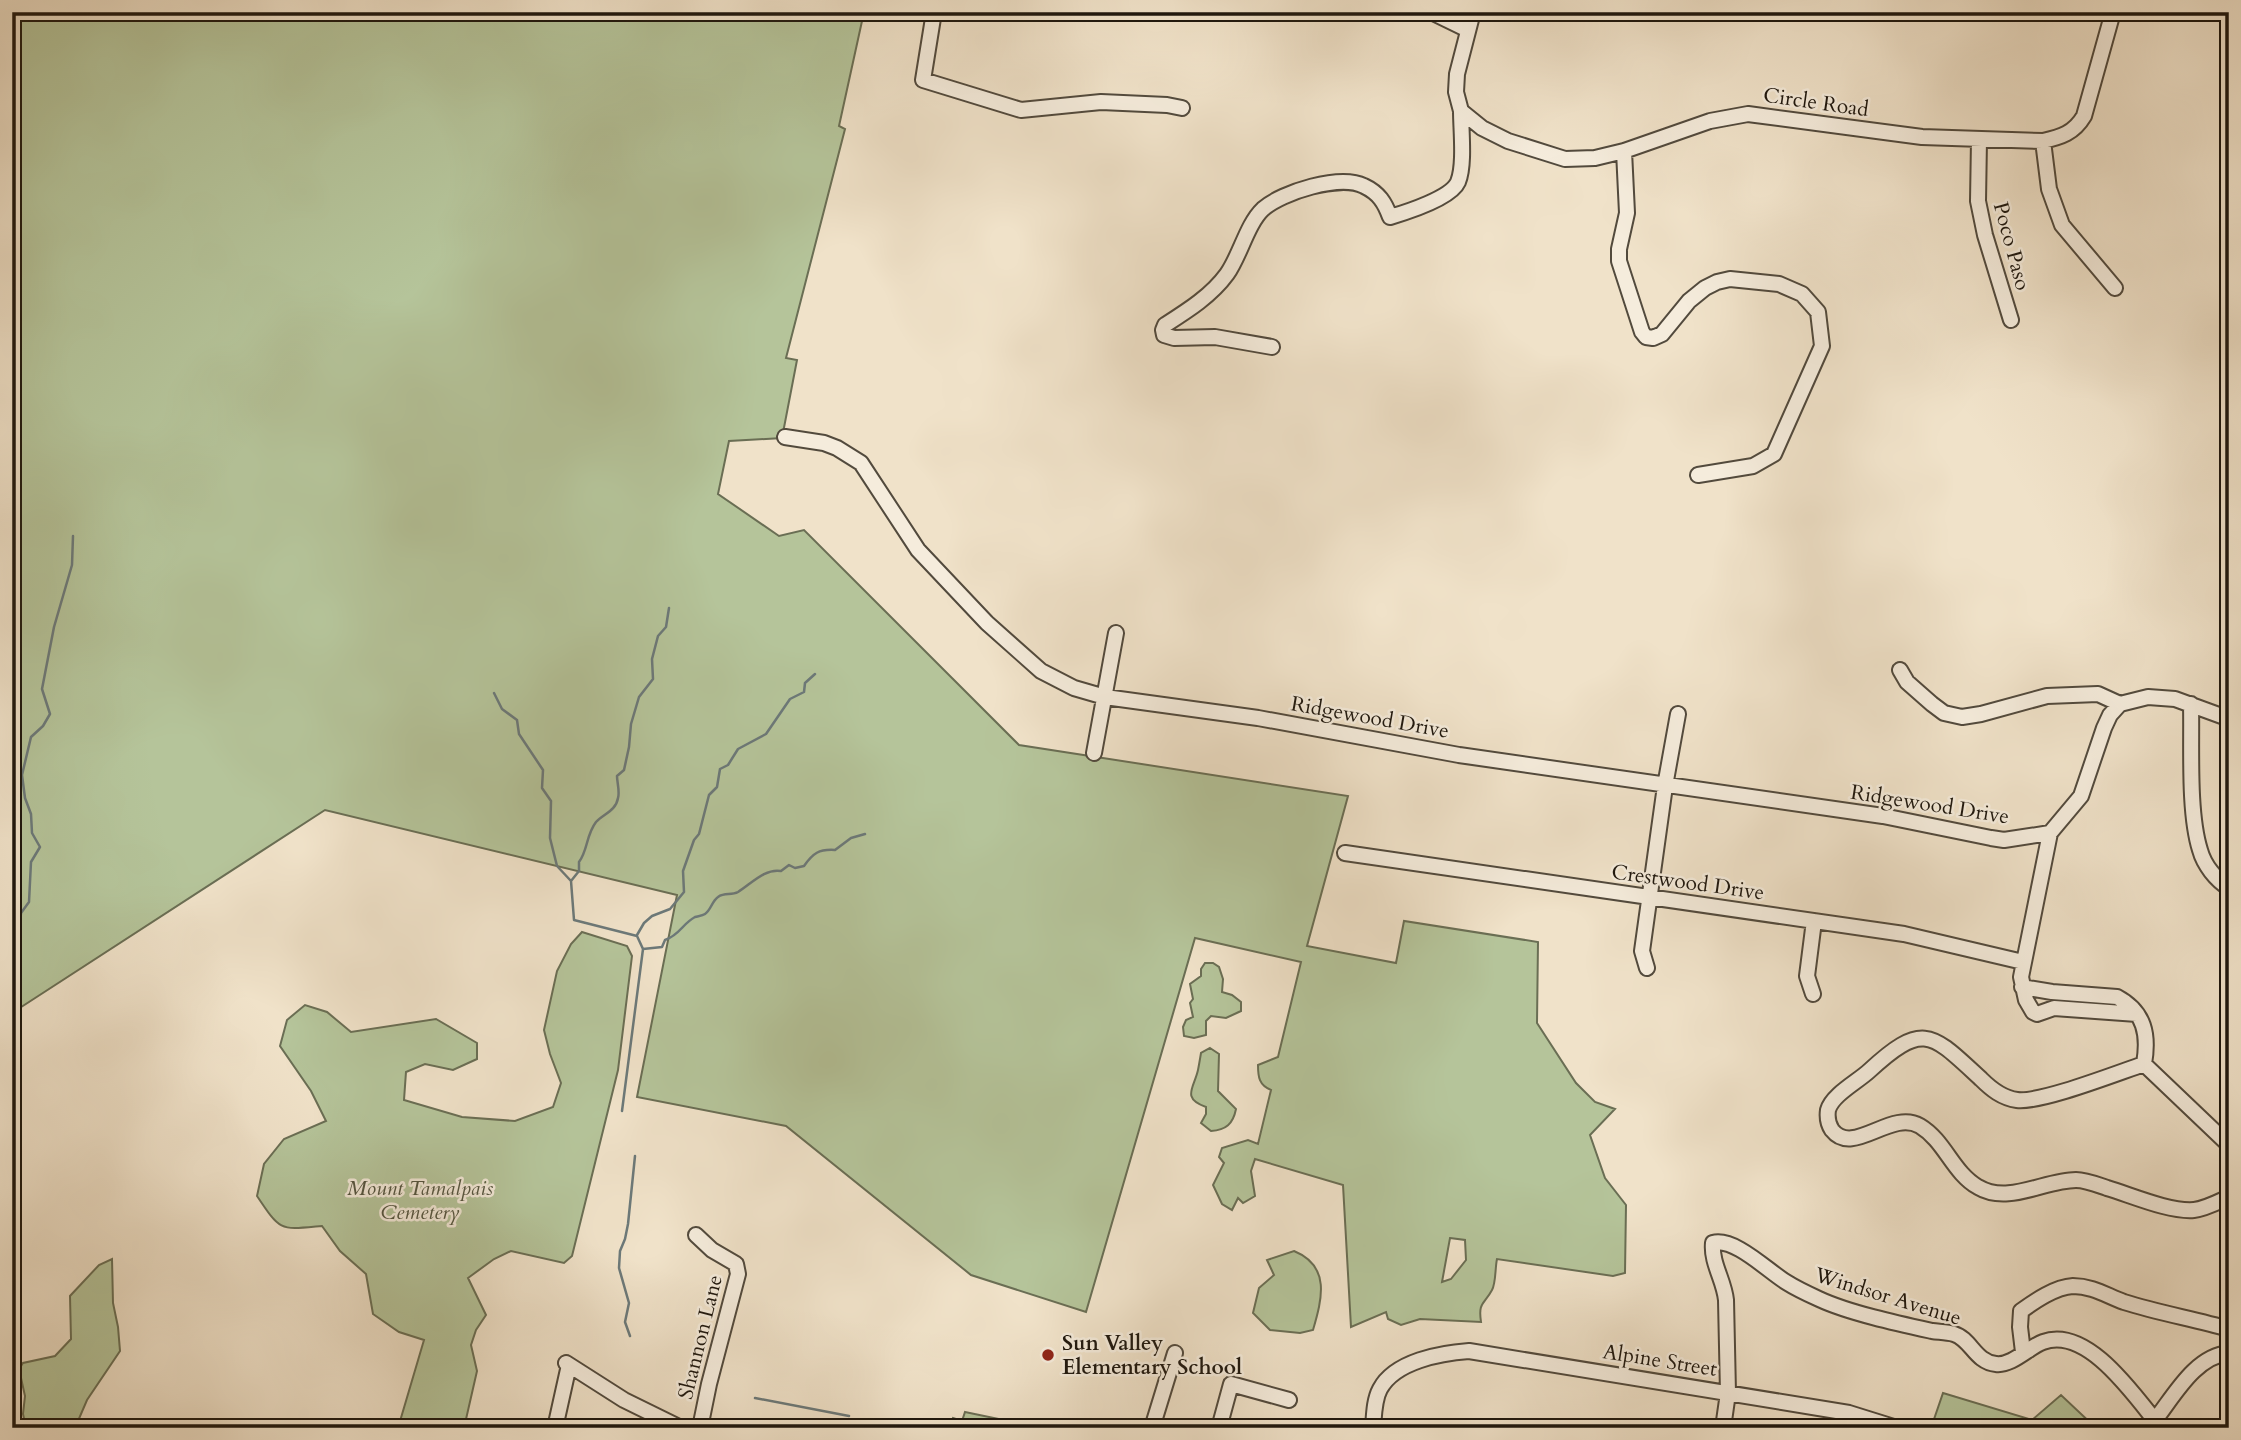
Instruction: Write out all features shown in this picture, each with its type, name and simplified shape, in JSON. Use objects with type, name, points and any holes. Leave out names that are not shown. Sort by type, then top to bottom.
[{"type":"street","points":[[934,12],[923,80],[1021,110],[1101,102],[1182,108]]},
{"type":"street","points":[[1431,12],[1468,30]]},
{"type":"street","points":[[1272,347],[1215,337],[1174,338],[1164,335],[1163,330],[1165,325],[1210,293],[1227,274],[1260,212],[1268,205],[1307,187],[1335,183],[1362,185],[1384,200],[1390,217],[1451,193],[1458,183],[1461,169],[1461,111],[1456,92],[1457,74],[1473,12]]},
{"type":"street","name":"Circle Road","points":[[1461,111],[1482,128],[1508,141],[1565,159],[1595,158],[1624,151],[1710,121],[1748,114],[1882,133],[1979,140],[2043,141],[2066,135],[2074,130],[2084,116],[2113,12]]},
{"type":"street","name":"Poco Paso","points":[[1979,140],[1978,201],[1985,235],[2011,320]]},
{"type":"street","points":[[2043,141],[2049,189],[2062,225],[2115,288]]},
{"type":"street","points":[[1624,151],[1627,214],[1619,261],[1646,337],[1653,338],[1662,334],[1689,301],[1705,288],[1730,279],[1779,284],[1802,294],[1818,312],[1822,346],[1774,454],[1753,466],[1699,475]]},
{"type":"street","name":"Ridgewood Drive","points":[[785,437],[824,443],[861,463],[918,551],[987,623],[1041,671],[1074,688],[1105,697],[1258,718],[1459,755],[1883,816],[1991,838],[2014,839],[2050,833]]},
{"type":"street","points":[[1094,753],[1116,633]]},
{"type":"street","points":[[1900,670],[1907,682],[1932,704],[1944,713],[1962,717],[2047,696],[2067,694],[2098,694],[2120,704]]},
{"type":"street","points":[[2137,1014],[2054,1008],[2037,1014],[2029,1007],[2021,977],[2050,833],[2081,796],[2104,728],[2110,715],[2120,704],[2148,697],[2175,699],[2228,719]]},
{"type":"street","points":[[2191,704],[2194,817],[2200,851],[2211,872],[2229,888]]},
{"type":"street","points":[[1647,968],[1642,951],[1678,713]]},
{"type":"street","name":"Crestwood Drive","points":[[1345,853],[1904,934],[2023,962]]},
{"type":"street","points":[[1813,994],[1807,976],[1814,921]]},
{"type":"street","points":[[2022,986],[2052,992],[2117,997],[2125,1002],[2137,1014],[2146,1031],[2144,1065]]},
{"type":"street","points":[[2144,1065],[2039,1097],[2017,1100],[1992,1090],[1944,1045],[1927,1038],[1908,1040],[1833,1100],[1828,1113],[1829,1125],[1836,1135],[1847,1139],[1863,1136],[1894,1123],[1919,1126],[1942,1147],[1955,1168],[1980,1189],[2017,1192],[2078,1180],[2172,1207],[2194,1210],[2229,1198]]},
{"type":"street","points":[[2144,1065],[2229,1145]]},
{"type":"street","name":"Shannon Lane","points":[[696,1235],[712,1250],[736,1264],[738,1274],[700,1428]]},
{"type":"street","name":"Windsor Avenue","points":[[1728,1392],[1725,1286],[1716,1263],[1713,1243],[1721,1241],[1737,1248],[1803,1292],[1830,1304],[1934,1331],[1953,1333],[1980,1358],[1997,1365],[2006,1363],[2023,1352]]},
{"type":"street","points":[[2229,1329],[2122,1301],[2093,1288],[2071,1286],[2038,1298],[2021,1311],[2023,1352],[2057,1339],[2073,1341],[2087,1348],[2132,1392],[2158,1424],[2203,1362],[2219,1354],[2229,1353]]},
{"type":"street","name":"Alpine Street","points":[[1373,1428],[1380,1389],[1400,1370],[1416,1361],[1436,1355],[1469,1351],[1849,1413],[1897,1428]]},
{"type":"street","points":[[1152,1428],[1175,1353]]},
{"type":"street","points":[[555,1428],[568,1364],[624,1400],[681,1428]]},
{"type":"street","points":[[1219,1428],[1231,1384],[1289,1400]]},
{"type":"street","points":[[1723,1428],[1728,1392]]},
{"type":"street","points":[[2223,1428],[2229,1427]]},
{"type":"green space","points":[[12,12],[864,12],[839,126],[845,129],[786,358],[797,360],[782,438],[729,441],[718,494],[779,536],[804,530],[1019,745],[1348,796],[1307,946],[1396,963],[1404,921],[1538,942],[1537,1023],[1576,1083],[1595,1102],[1615,1109],[1590,1135],[1605,1178],[1626,1205],[1625,1273],[1613,1276],[1497,1259],[1493,1287],[1481,1307],[1481,1322],[1420,1319],[1401,1325],[1388,1319],[1386,1312],[1351,1327],[1343,1185],[1255,1159],[1251,1171],[1255,1196],[1243,1203],[1238,1198],[1232,1210],[1222,1204],[1213,1185],[1224,1163],[1219,1157],[1222,1148],[1248,1140],[1258,1144],[1271,1090],[1260,1080],[1258,1065],[1278,1057],[1301,962],[1195,938],[1086,1312],[971,1275],[786,1126],[637,1097],[677,895],[325,810],[12,1013]],"holes":[[[1450,1238],[1465,1240],[1466,1260],[1451,1279],[1442,1282]]]},
{"type":"green space","name":"Mount Tamalpais Cemetery","points":[[582,932],[627,946],[632,956],[618,1070],[572,1256],[564,1263],[511,1251],[494,1259],[468,1278],[486,1315],[476,1330],[471,1345],[477,1371],[464,1428],[398,1428],[424,1340],[399,1332],[373,1314],[366,1274],[340,1251],[322,1226],[283,1226],[271,1216],[257,1196],[264,1164],[284,1139],[326,1121],[311,1091],[280,1046],[287,1020],[305,1005],[327,1012],[351,1032],[436,1019],[477,1043],[477,1059],[453,1070],[425,1064],[406,1072],[404,1100],[462,1117],[515,1121],[553,1107],[561,1083],[544,1030],[557,971],[571,944]]},
{"type":"green space","points":[[1205,963],[1213,963],[1219,967],[1223,979],[1222,992],[1241,1002],[1241,1011],[1226,1018],[1211,1016],[1206,1021],[1206,1035],[1194,1038],[1184,1036],[1183,1027],[1186,1020],[1193,1017],[1190,984],[1201,976]]},
{"type":"green space","points":[[1210,1048],[1219,1054],[1218,1091],[1236,1109],[1228,1125],[1211,1131],[1201,1123],[1206,1107],[1198,1104],[1191,1096],[1201,1053]]},
{"type":"green space","points":[[1294,1251],[1306,1257],[1319,1274],[1321,1295],[1313,1330],[1300,1333],[1270,1330],[1253,1313],[1259,1288],[1274,1275],[1267,1260]]},
{"type":"green space","points":[[112,1259],[113,1303],[120,1351],[87,1400],[75,1428],[26,1428],[23,1414],[25,1396],[19,1369],[23,1363],[55,1356],[71,1339],[70,1296],[99,1265]]},
{"type":"green space","points":[[1943,1393],[2032,1420],[2061,1395],[2096,1428],[1931,1428]]},
{"type":"green space","points":[[965,1412],[1034,1428],[949,1428],[953,1418],[962,1421]]},
{"type":"waterway","points":[[12,994],[21,913],[29,902],[31,862],[40,847],[32,833],[31,814],[25,798],[22,775],[31,737],[43,726],[50,714],[42,689],[54,627],[72,565],[73,536]]},
{"type":"waterway","points":[[571,881],[579,871],[579,862],[593,827],[617,802],[617,776],[624,770],[631,724],[639,697],[653,679],[652,659],[658,636],[666,627],[669,608]]},
{"type":"waterway","points":[[637,935],[644,923],[652,916],[670,909],[684,892],[683,871],[694,840],[699,834],[709,795],[717,787],[720,769],[728,765],[738,749],[766,734],[790,699],[804,692],[805,683],[815,674]]},
{"type":"waterway","points":[[494,693],[502,709],[517,720],[519,734],[543,770],[542,788],[551,801],[550,838],[557,866],[571,881],[574,920],[637,936],[643,949],[622,1111]]},
{"type":"waterway","points":[[643,949],[662,947],[665,940],[695,917],[704,915],[721,896],[738,892],[769,872],[781,871],[789,865],[795,868],[804,866],[817,853],[835,850],[851,838],[865,834]]},
{"type":"waterway","points":[[630,1336],[625,1322],[629,1303],[619,1268],[620,1251],[628,1224],[635,1156]]},
{"type":"waterway","points":[[755,1398],[849,1416]]},
{"type":"place","name":"Sun Valley Elementary School","points":[[1048,1355]]}]
